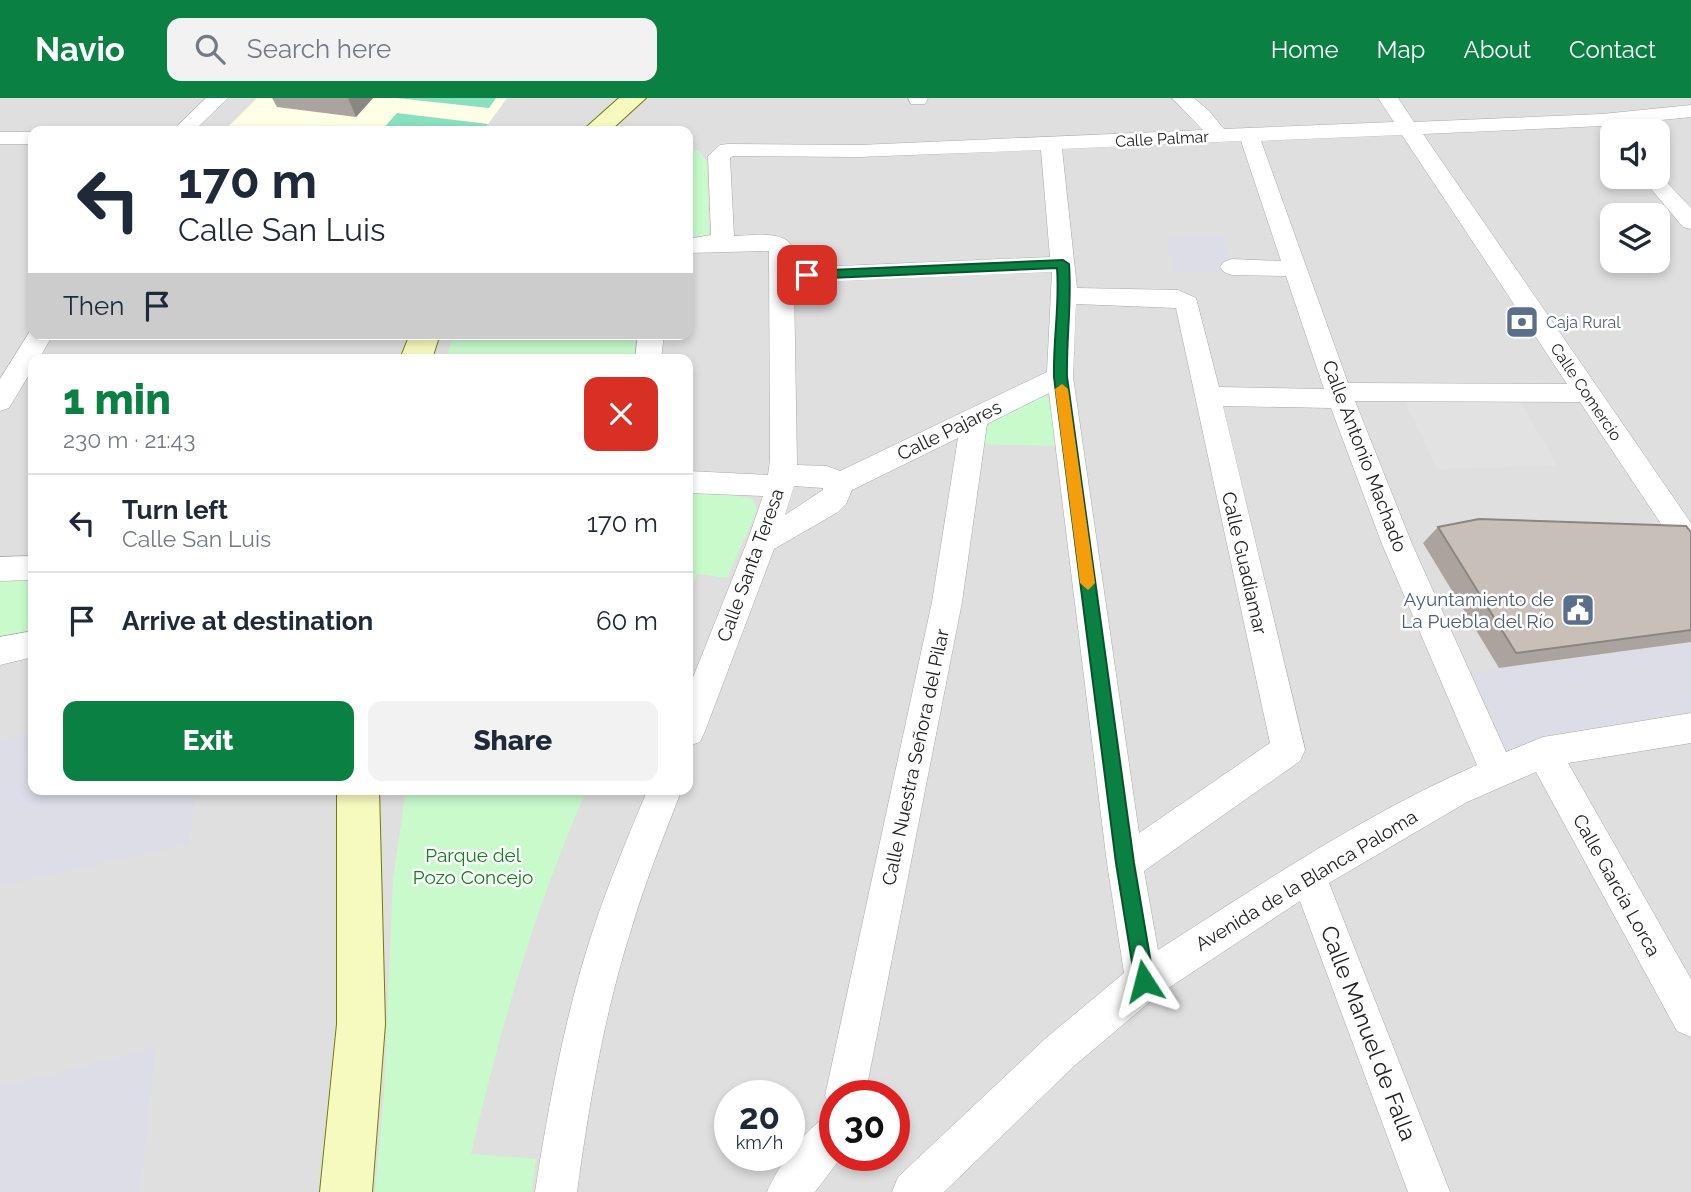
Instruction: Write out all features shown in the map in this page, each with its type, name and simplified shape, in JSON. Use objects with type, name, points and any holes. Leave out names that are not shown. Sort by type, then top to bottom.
[{"type":"main road","points":[[601,126],[634,98]]},
{"type":"main road","points":[[346,1192],[361,1024],[358,795]]},
{"type":"street","points":[[187,126],[218,98]]},
{"type":"street","points":[[1182,98],[1202,115],[1218,136]]},
{"type":"street","name":"Calle Comercio","points":[[1388,98],[1691,546]]},
{"type":"street","points":[[1582,98],[1601,119]]},
{"type":"street","name":"Calle Palmar","points":[[1646,119],[1691,111]]},
{"type":"street","name":"Calle Palmar","points":[[718,243],[723,234],[719,159],[722,152],[732,150],[829,152],[1409,128],[1600,126]]},
{"type":"street","name":"Calle Antonio Machado","points":[[1249,135],[1340,396],[1397,544],[1497,771]]},
{"type":"street","points":[[0,138],[28,138]]},
{"type":"street","points":[[1051,144],[1065,296],[1060,377],[1125,863],[1144,981]]},
{"type":"street","points":[[1662,189],[1691,222]]},
{"type":"street","points":[[693,246],[718,243]]},
{"type":"street","name":"Calle Santa Teresa","points":[[693,718],[762,542],[781,480],[784,447],[782,251],[776,244],[718,243]]},
{"type":"street","points":[[782,276],[1063,264]]},
{"type":"street","points":[[1232,267],[1296,269]]},
{"type":"street","name":"Calle Guadiamar","points":[[1065,296],[1183,300],[1186,304],[1288,750],[1125,863]]},
{"type":"street","points":[[0,401],[28,355]]},
{"type":"street","name":"Calle Pajares","points":[[762,542],[828,504],[835,498],[838,485],[1060,377]]},
{"type":"street","points":[[1206,396],[1587,393]]},
{"type":"street","name":"Calle Nuestra Señora del Pilar","points":[[848,1080],[947,602],[975,417]]},
{"type":"street","points":[[693,482],[781,480],[820,475],[834,480],[838,485]]},
{"type":"street","points":[[0,569],[28,568]]},
{"type":"street","points":[[0,651],[28,646]]},
{"type":"street","name":"Avenida de la Blanca Paloma","points":[[913,1192],[1051,1060],[1144,981],[1308,875],[1443,798],[1497,771],[1544,752],[1691,727]]},
{"type":"street","name":"Calle García Lorca","points":[[1544,752],[1691,1017]]},
{"type":"street","points":[[346,795],[359,837]]},
{"type":"street","points":[[359,837],[370,795]]},
{"type":"street","points":[[556,1192],[573,1083],[599,975],[624,894],[663,795]]},
{"type":"street","name":"Calle Manuel de Falla","points":[[1308,875],[1429,1192]]},
{"type":"street","points":[[788,1192],[819,1152]]},
{"type":"shaded area","points":[[0,98],[1691,98],[1691,1192],[0,1192]]},
{"type":"shaded area","points":[[257,98],[507,98],[487,126],[229,126]]},
{"type":"shaded area","points":[[1165,236],[1223,236],[1234,273],[1174,272]]},
{"type":"shaded area","points":[[1401,393],[1515,393],[1558,466],[1437,469]]},
{"type":"shaded area","points":[[1691,642],[1691,728],[1497,771],[1455,675]]},
{"type":"shaded area","points":[[28,733],[28,795],[195,795],[189,844],[0,886],[0,739]]},
{"type":"shaded area","points":[[156,1047],[140,1192],[0,1192],[0,1087]]},
{"type":"green space","points":[[396,98],[496,98],[489,108]]},
{"type":"green space","points":[[397,113],[488,124],[487,126],[385,126]]},
{"type":"green space","points":[[693,149],[700,152],[707,162],[709,236],[693,237]]},
{"type":"green space","points":[[452,340],[637,340],[635,354],[448,354]]},
{"type":"green space","points":[[1046,397],[1051,399],[1058,446],[980,444],[989,425],[1002,413]]},
{"type":"green space","points":[[693,491],[719,491],[753,499],[757,510],[727,578],[697,574],[693,583]]},
{"type":"green space","points":[[28,578],[28,632],[0,637],[0,579]]},
{"type":"green space","name":"Parque del Pozo Concejo","points":[[405,795],[584,795],[551,878],[520,969],[471,1154],[536,1159],[532,1192],[375,1192],[384,1095],[393,879]]},
{"type":"building","name":"Ayuntamiento de La Puebla del Río","points":[[1479,519],[1686,526],[1691,532],[1691,630],[1516,653],[1438,527]]},
{"type":"slow traffic","points":[[1062,389],[1088,583]]},
{"type":"place","name":"Caja Rural","points":[[1522,322]]},
{"type":"place","name":"Ayuntamiento de La Puebla del Río","points":[[1578,610]]},
{"type":"route","points":[[807,275],[1063,264],[1065,294],[1060,377],[1125,863],[1144,981]]}]
